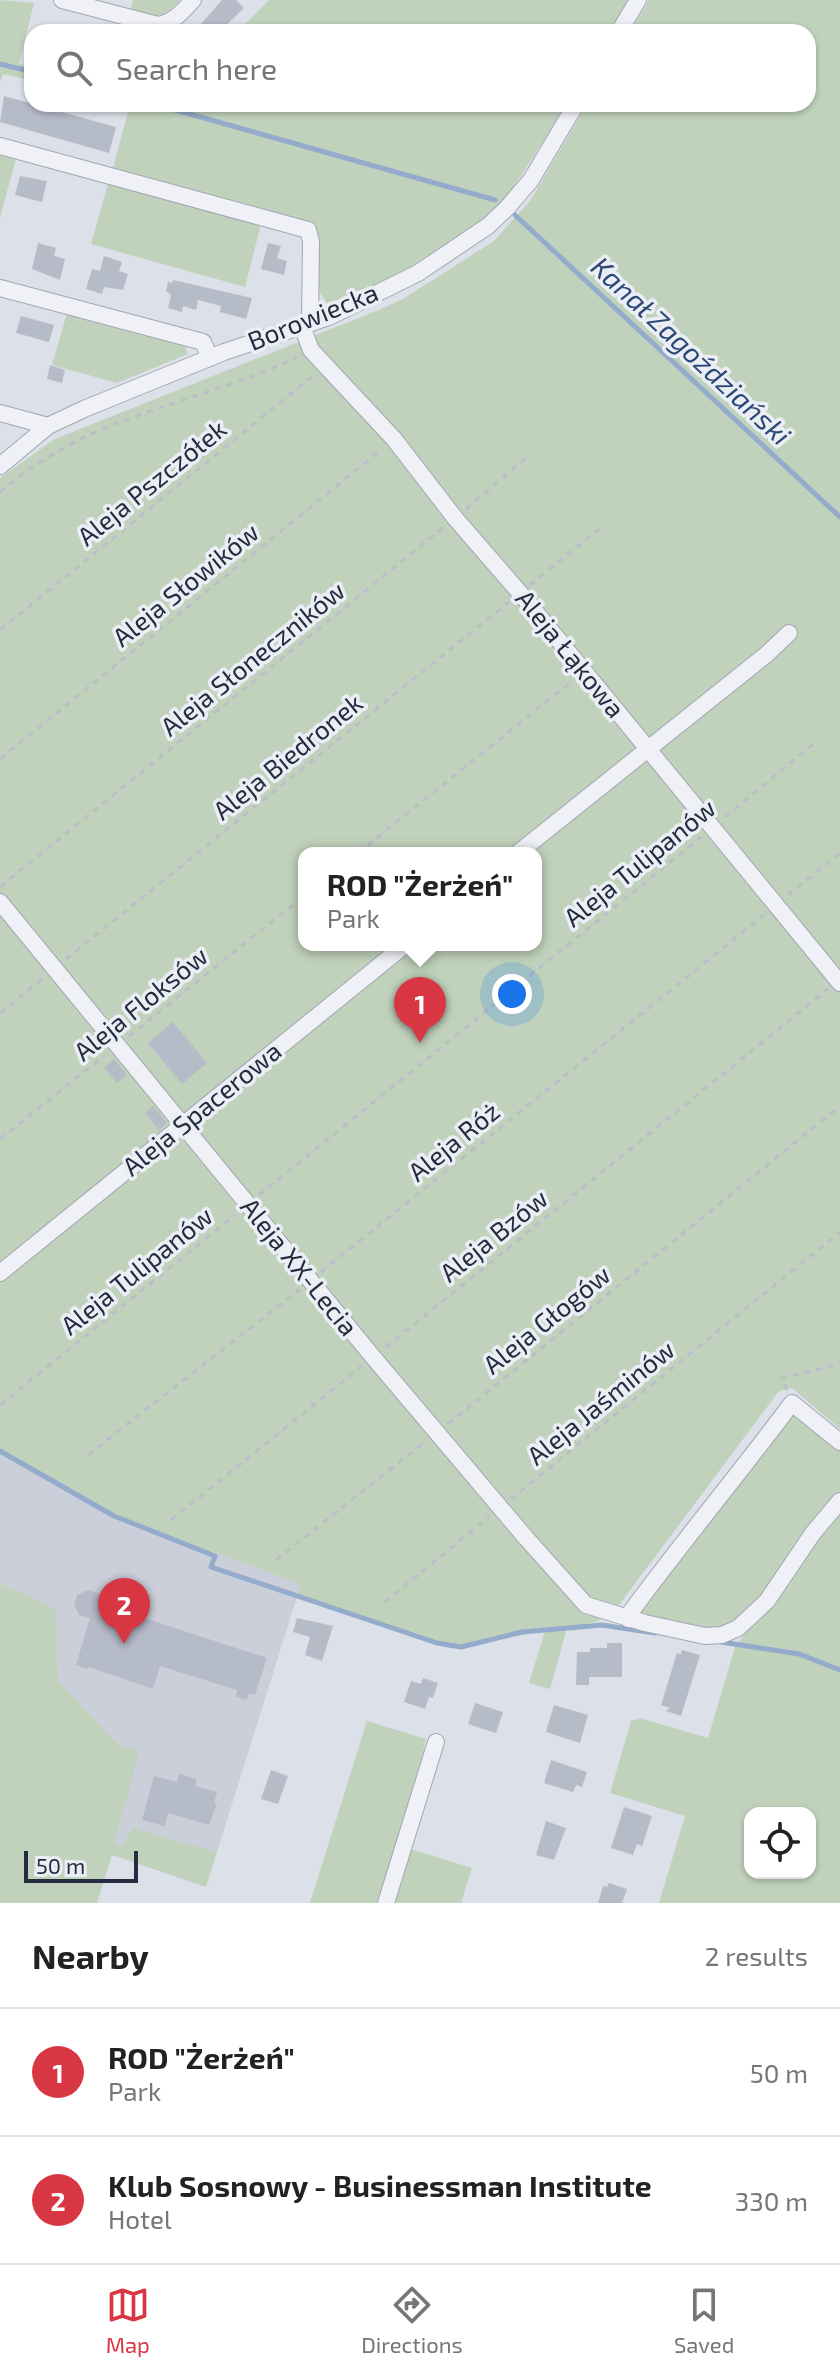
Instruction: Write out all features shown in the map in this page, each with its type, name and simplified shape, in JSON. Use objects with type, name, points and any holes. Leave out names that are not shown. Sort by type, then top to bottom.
[{"type":"street","points":[[62,0],[154,24]]},
{"type":"street","points":[[163,24],[179,16],[193,0]]},
{"type":"street","points":[[624,24],[638,0]]},
{"type":"street","name":"Borowiecka","points":[[0,466],[48,426],[210,358],[329,317],[418,273],[488,226],[507,208],[531,180],[571,112]]},
{"type":"street","points":[[0,146],[308,230],[311,241],[306,324]]},
{"type":"street","points":[[0,288],[203,342],[210,358]]},
{"type":"street","name":"Aleja Łąkowa","points":[[306,324],[311,350],[394,439],[455,518],[839,982]]},
{"type":"street","points":[[0,413],[48,426]]},
{"type":"street","points":[[525,847],[767,654],[789,633]]},
{"type":"street","name":"Aleja XX-Lecia","points":[[0,902],[436,1433],[586,1605],[705,1636],[722,1635],[738,1628],[767,1601],[813,1533],[840,1501]]},
{"type":"street","name":"Aleja Spacerowa","points":[[0,1273],[398,951]]},
{"type":"street","points":[[620,1616],[630,1613],[792,1403],[840,1442]]},
{"type":"street","points":[[386,1903],[436,1742]]},
{"type":"path","points":[[0,492],[64,449],[105,428],[259,376],[311,350]]},
{"type":"path","name":"Aleja Pszczółek","points":[[0,630],[326,365]]},
{"type":"path","name":"Aleja Słowików","points":[[0,759],[394,439]]},
{"type":"path","name":"Aleja Słoneczników","points":[[0,887],[527,457]]},
{"type":"path","name":"Aleja Biedronek","points":[[0,1013],[599,529]]},
{"type":"path","points":[[365,847],[584,671]]},
{"type":"path","name":"Aleja Tulipanów","points":[[0,1405],[818,740]]},
{"type":"path","name":"Aleja Róż","points":[[88,1455],[310,1281],[840,853]]},
{"type":"path","name":"Aleja Floksów","points":[[0,1139],[298,901]]},
{"type":"path","name":"Aleja Bzów","points":[[171,1520],[839,982]]},
{"type":"path","name":"Aleja Głogów","points":[[276,1560],[840,1106]]},
{"type":"path","name":"Aleja Jaśminów","points":[[385,1602],[840,1232]]},
{"type":"path","points":[[792,1403],[782,1378],[840,1364]]},
{"type":"shaded area","points":[[0,1448],[115,1517],[301,1584],[217,1852],[133,1828],[122,1845],[114,1847],[121,1747],[58,1681],[56,1609],[0,1583]]},
{"type":"green space","points":[[0,0],[34,3],[29,24],[24,24],[24,44],[19,64],[24,65],[24,79],[3,74],[0,83]]},
{"type":"green space","points":[[133,0],[180,0],[167,12],[153,17],[130,11]]},
{"type":"green space","points":[[269,0],[629,0],[616,24],[245,24]]},
{"type":"green space","points":[[649,0],[840,0],[840,1429],[792,1388],[779,1391],[613,1613],[596,1622],[567,1628],[550,1689],[529,1683],[545,1631],[454,1647],[395,1631],[297,1596],[301,1584],[115,1517],[0,1448],[0,478],[55,439],[403,299],[494,241],[530,201],[582,112],[816,112],[816,24],[635,24]]},
{"type":"green space","points":[[128,112],[562,112],[506,199],[480,222],[377,288],[327,303],[316,286],[316,224],[113,168]]},
{"type":"green space","points":[[0,155],[16,159],[0,217]]},
{"type":"green space","points":[[108,184],[261,224],[245,287],[91,244]]},
{"type":"green space","points":[[67,313],[184,344],[188,354],[117,383],[52,365]]},
{"type":"green space","points":[[793,1414],[840,1448],[840,1497],[765,1593],[733,1626],[717,1631],[635,1612]]},
{"type":"green space","points":[[840,1508],[840,1903],[659,1903],[685,1816],[610,1793],[631,1721],[640,1718],[708,1738],[735,1647]]},
{"type":"green space","points":[[0,1583],[56,1609],[58,1681],[121,1747],[139,1750],[114,1846],[122,1845],[133,1828],[217,1852],[206,1887],[112,1855],[97,1903],[0,1903]]},
{"type":"green space","points":[[367,1721],[426,1739],[423,1750],[427,1752],[380,1903],[310,1903]]},
{"type":"green space","points":[[411,1849],[472,1868],[461,1903],[395,1903]]},
{"type":"building","points":[[222,0],[236,0],[244,8],[227,24],[201,24]]},
{"type":"building","points":[[4,96],[24,102],[24,112],[62,112],[116,127],[109,153],[0,122]]},
{"type":"building","points":[[20,176],[47,181],[42,202],[15,195]]},
{"type":"building","points":[[38,243],[56,248],[54,256],[65,259],[60,280],[32,269]]},
{"type":"building","points":[[268,243],[281,246],[277,258],[287,261],[284,275],[261,269]]},
{"type":"building","points":[[104,256],[122,262],[119,271],[128,274],[123,290],[104,287],[102,294],[86,289],[92,269],[100,271]]},
{"type":"building","points":[[173,280],[252,298],[246,319],[220,312],[221,306],[198,300],[196,310],[183,306],[182,312],[168,308],[171,295],[166,291],[168,282],[172,283]]},
{"type":"building","points":[[21,316],[54,325],[49,342],[16,333]]},
{"type":"building","points":[[50,365],[65,370],[62,383],[47,379]]},
{"type":"building","points":[[173,1022],[207,1063],[182,1084],[148,1043]]},
{"type":"building","points":[[114,1059],[127,1075],[117,1083],[104,1068]]},
{"type":"building","points":[[153,1106],[167,1123],[159,1130],[145,1113]]},
{"type":"building","points":[[88,1590],[122,1601],[120,1607],[142,1614],[141,1617],[267,1658],[255,1695],[249,1693],[247,1700],[236,1697],[237,1690],[160,1666],[153,1689],[76,1665],[90,1618],[79,1615],[74,1605],[77,1595]]},
{"type":"building","points":[[297,1618],[333,1626],[322,1661],[305,1655],[310,1637],[293,1632]]},
{"type":"building","points":[[607,1643],[622,1643],[622,1677],[589,1677],[589,1685],[576,1685],[577,1652],[607,1648]]},
{"type":"building","points":[[682,1650],[700,1655],[681,1716],[666,1711],[670,1708],[661,1705],[677,1653],[681,1654]]},
{"type":"building","points":[[423,1678],[438,1683],[425,1709],[404,1702],[411,1681],[421,1684]]},
{"type":"building","points":[[475,1703],[503,1712],[496,1733],[468,1724]]},
{"type":"building","points":[[554,1705],[588,1715],[580,1743],[546,1732]]},
{"type":"building","points":[[551,1760],[587,1772],[582,1787],[576,1785],[573,1792],[544,1783]]},
{"type":"building","points":[[271,1770],[288,1776],[278,1804],[261,1799]]},
{"type":"building","points":[[179,1774],[197,1779],[195,1786],[217,1792],[214,1803],[217,1804],[209,1825],[168,1813],[165,1826],[142,1820],[154,1776],[177,1782]]},
{"type":"building","points":[[624,1807],[652,1816],[642,1846],[637,1844],[633,1855],[611,1848]]},
{"type":"building","points":[[546,1821],[566,1828],[554,1860],[536,1855]]},
{"type":"building","points":[[609,1883],[627,1889],[622,1903],[598,1903],[603,1886],[607,1887]]},
{"type":"waterway","name":"Kanał Zagoździański","points":[[0,64],[24,70]]},
{"type":"waterway","name":"Kanał Zagoździański","points":[[182,112],[495,200]]},
{"type":"waterway","name":"Kanał Zagoździański","points":[[515,215],[840,517]]},
{"type":"waterway","points":[[0,1451],[114,1516],[215,1556],[211,1567],[437,1643],[461,1647],[522,1632],[602,1625],[655,1633]]},
{"type":"waterway","points":[[721,1642],[799,1654],[840,1670]]},
{"type":"place","name":"ROD \"Żerżeń\"","points":[[420,1043]]},
{"type":"place","name":"Klub Sosnowy - Businessman Institute","points":[[124,1644]]}]
